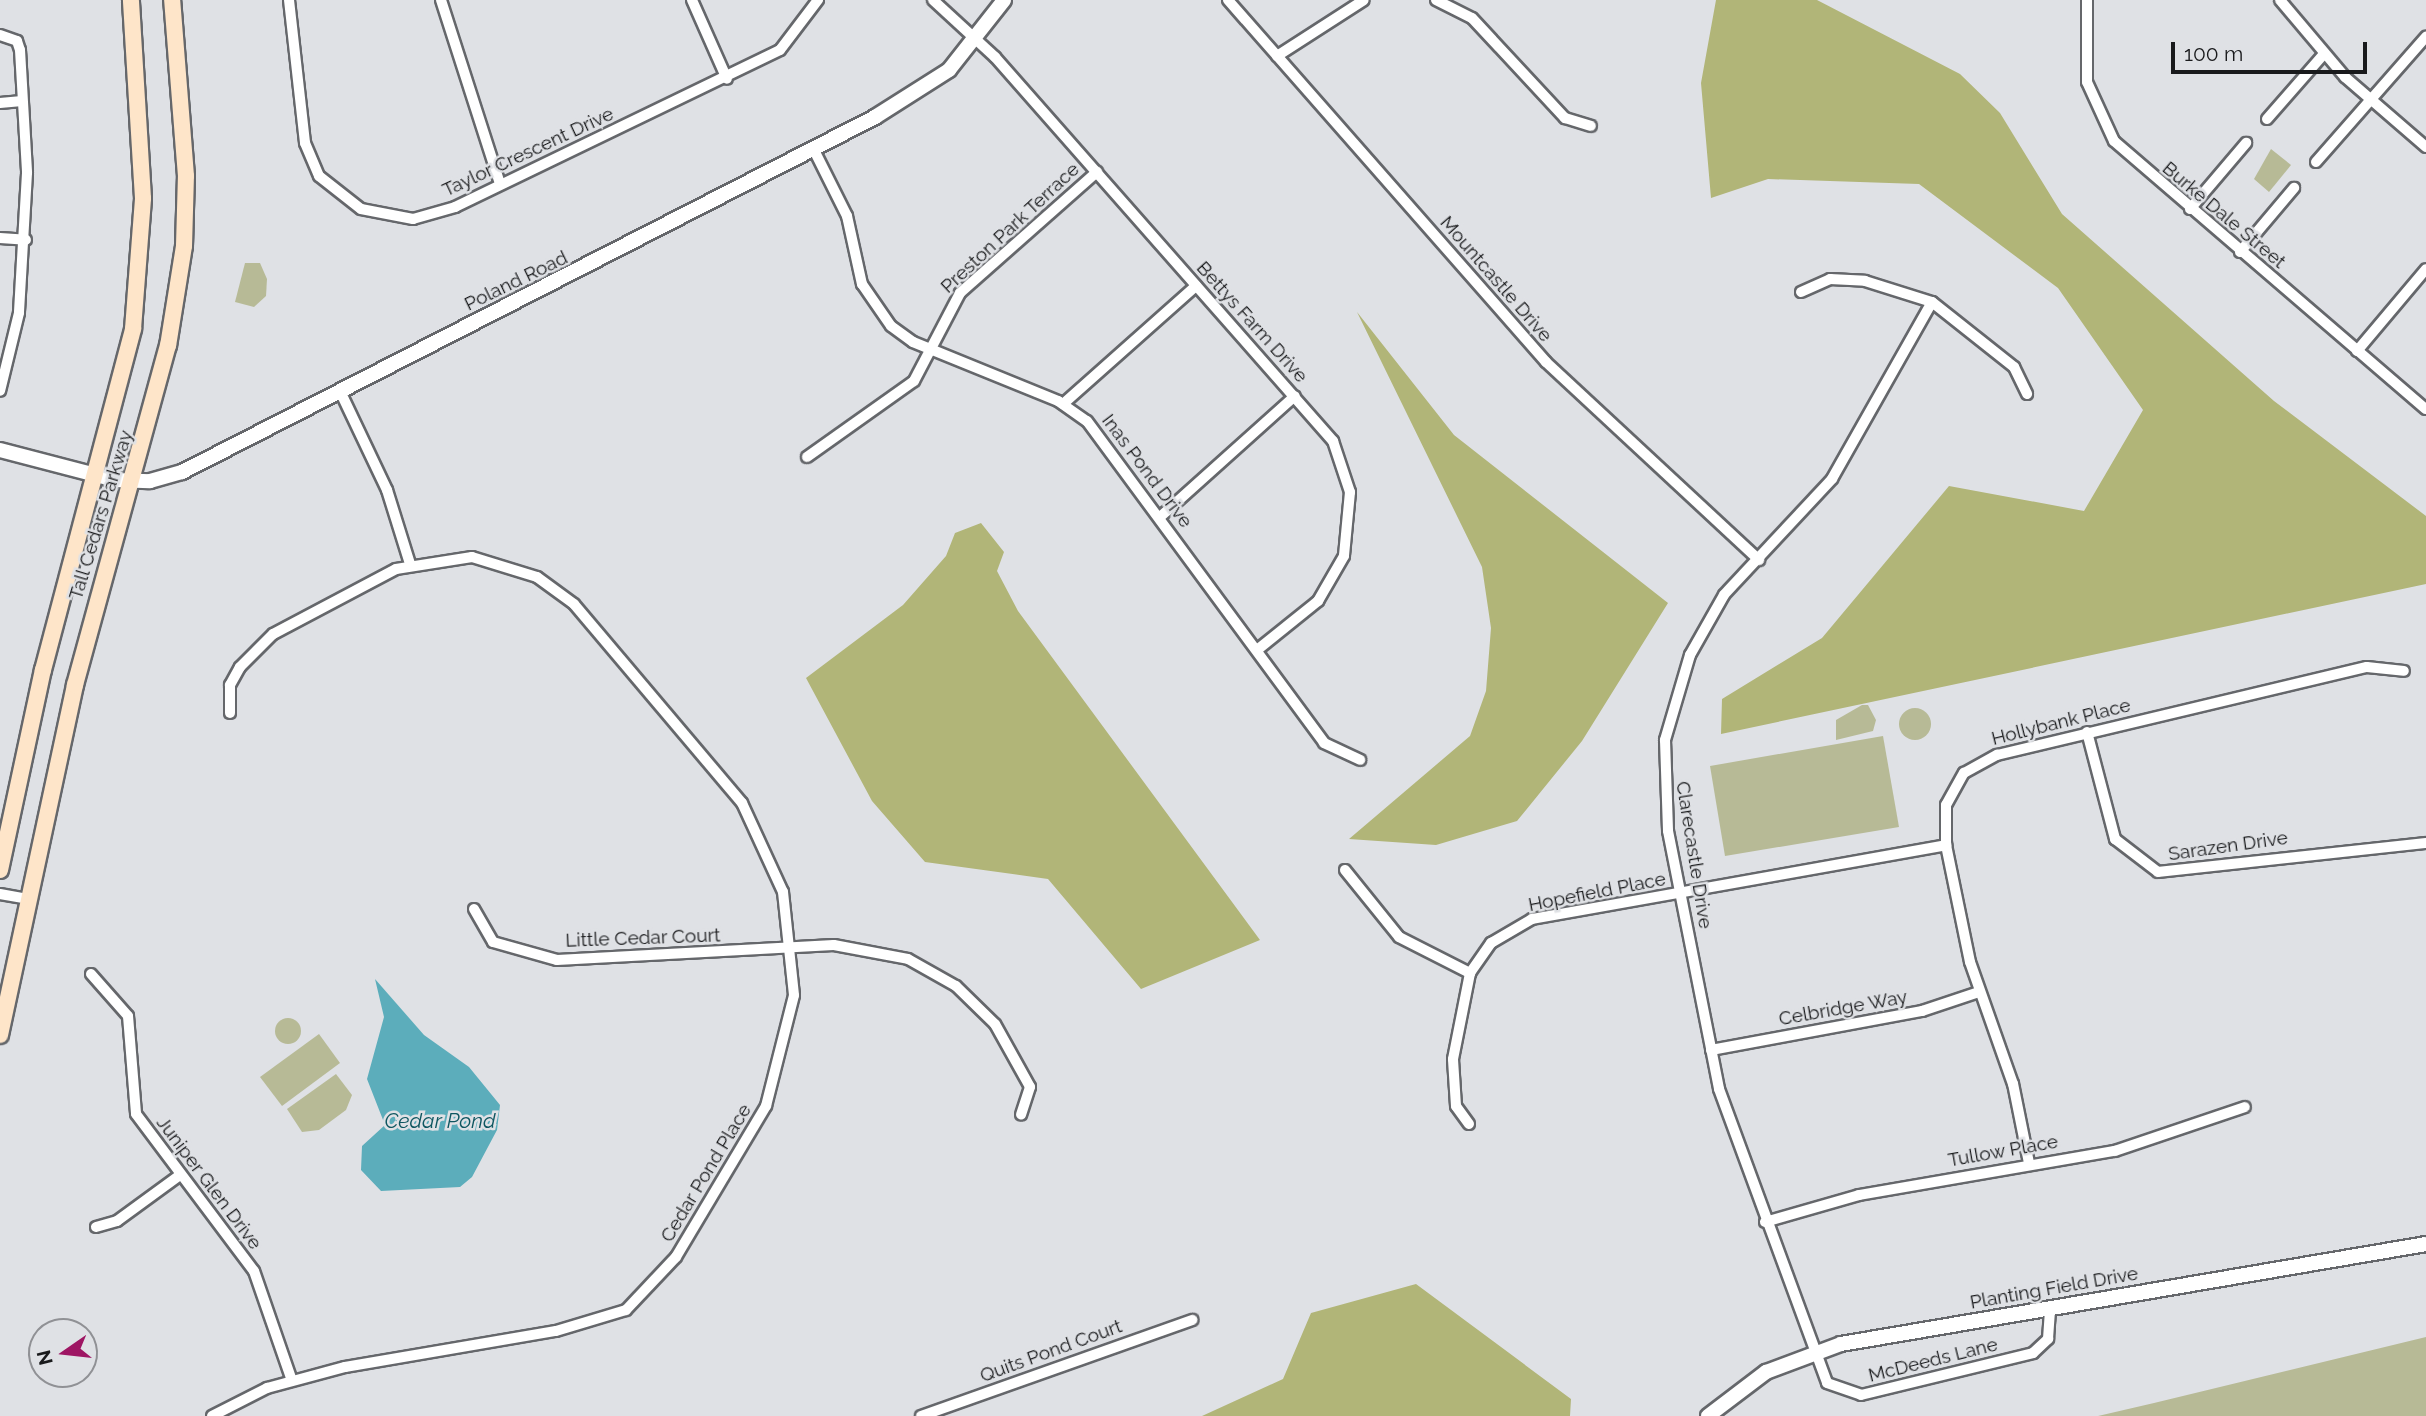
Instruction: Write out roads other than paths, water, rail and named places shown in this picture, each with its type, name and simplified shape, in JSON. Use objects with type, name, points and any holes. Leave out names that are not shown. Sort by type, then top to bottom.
[{"type":"main road","name":"Tall Cedars Parkway","points":[[0,870],[43,670],[121,388],[141,268],[142,138],[131,0]]},
{"type":"main road","name":"Tall Cedars Parkway","points":[[0,1035],[89,631],[135,482],[184,246],[186,176],[172,0]]},
{"type":"street","name":"Taylor Crescent Drive","points":[[289,0],[305,143],[319,176],[337,193],[361,209],[413,219],[500,184],[727,79],[780,50],[818,0]]},
{"type":"street","points":[[441,0],[500,184]]},
{"type":"street","points":[[692,0],[727,79]]},
{"type":"street","name":"Bettys Farm Drive","points":[[933,0],[977,40],[1097,172],[1295,396],[1340,457],[1350,492],[1350,534],[1330,586],[1256,650]]},
{"type":"street","name":"Poland Road","points":[[0,450],[96,477],[135,482],[182,472],[814,150],[918,92],[977,40],[1004,0]]},
{"type":"street","name":"Mountcastle Drive","points":[[1228,0],[1546,362],[1759,560]]},
{"type":"street","points":[[1277,56],[1364,0]]},
{"type":"street","points":[[1436,0],[1472,18],[1565,118],[1591,126]]},
{"type":"street","name":"Burke Dale Street","points":[[2087,0],[2084,62],[2103,123],[2130,158],[2426,409]]},
{"type":"street","points":[[2280,0],[2323,55],[2369,99],[2426,146]]},
{"type":"street","points":[[0,36],[17,41],[20,50],[26,240],[19,313],[0,391]]},
{"type":"street","points":[[2316,162],[2426,37]]},
{"type":"street","points":[[2267,119],[2323,55]]},
{"type":"street","points":[[0,103],[22,100]]},
{"type":"street","points":[[2190,209],[2246,143]]},
{"type":"street","name":"Inas Pond Drive","points":[[814,150],[844,206],[868,295],[896,331],[929,349],[1063,404],[1096,430],[1324,743],[1360,760]]},
{"type":"street","name":"Preston Park Terrace","points":[[807,457],[914,381],[960,293],[1097,172]]},
{"type":"street","points":[[2240,252],[2294,188]]},
{"type":"street","points":[[0,238],[26,240]]},
{"type":"street","points":[[2357,351],[2426,269]]},
{"type":"street","points":[[1801,292],[1830,279],[1865,281],[1933,302],[2014,367],[2027,394]]},
{"type":"street","points":[[1063,404],[1196,286]]},
{"type":"street","name":"Clarecastle Drive","points":[[1810,1352],[1765,1222],[1711,1050],[1663,783],[1674,698],[1724,595],[1832,479],[1933,302]]},
{"type":"street","points":[[340,391],[387,489],[410,564]]},
{"type":"street","points":[[1160,517],[1295,396]]},
{"type":"street","name":"Cedar Pond Place","points":[[212,1416],[292,1381],[444,1347],[556,1331],[626,1310],[676,1256],[766,1107],[790,1026],[793,948],[773,862],[741,803],[574,604],[537,577],[494,561],[449,557],[410,564],[273,634],[240,667],[227,700],[230,713]]},
{"type":"street","name":"Hollybank Place","points":[[2029,1163],[2012,1084],[1979,992],[1946,845],[1950,792],[1972,767],[2087,732],[2367,667],[2404,671]]},
{"type":"street","name":"Sarazen Drive","points":[[2087,732],[2115,839],[2158,872],[2426,843]]},
{"type":"street","name":"Hopefield Place","points":[[1469,1124],[1456,1106],[1453,1059],[1470,973],[1491,943],[1532,919],[1946,845]]},
{"type":"street","points":[[1345,870],[1399,937],[1470,973]]},
{"type":"street","points":[[0,894],[28,899]]},
{"type":"street","name":"Little Cedar Court","points":[[474,909],[493,942],[557,960],[793,948],[884,952],[956,986],[995,1024],[1022,1067],[1030,1087],[1021,1115]]},
{"type":"street","name":"Juniper Glen Drive","points":[[91,974],[128,1016],[136,1114],[254,1272],[292,1381]]},
{"type":"street","name":"Celbridge Way","points":[[1711,1050],[1922,1011],[1979,992]]},
{"type":"street","name":"Tullow Place","points":[[1765,1222],[1859,1195],[2029,1163],[2115,1151],[2245,1107]]},
{"type":"street","points":[[96,1227],[117,1221],[180,1175]]},
{"type":"street","name":"Planting Field Drive","points":[[1708,1416],[1766,1372],[1810,1352],[2426,1244]]},
{"type":"street","name":"McDeeds Lane","points":[[1810,1352],[1836,1390],[1868,1394],[2033,1353],[2048,1339],[2050,1308]]},
{"type":"street","name":"Quits Pond Court","points":[[921,1416],[1192,1320]]},
{"type":"water","name":"Cedar Pond","points":[[375,979],[424,1035],[469,1067],[500,1105],[497,1130],[472,1177],[460,1187],[381,1191],[361,1170],[362,1146],[385,1125],[367,1079],[384,1017]]}]
